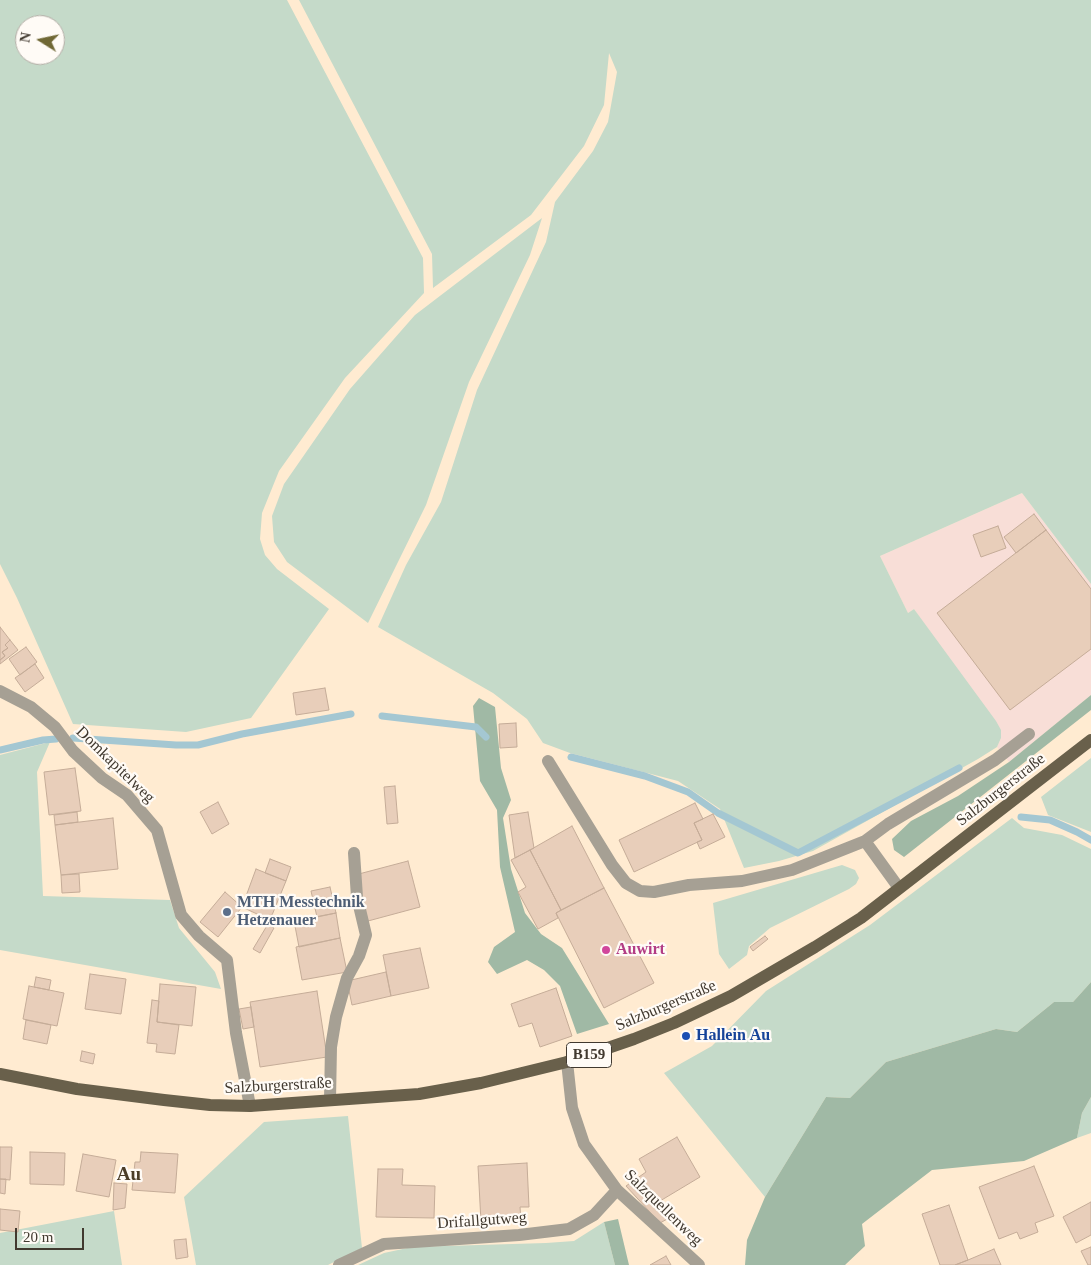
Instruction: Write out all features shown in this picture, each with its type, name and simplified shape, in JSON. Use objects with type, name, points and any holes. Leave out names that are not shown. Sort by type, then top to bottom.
[{"type":"main road","name":"Salzburgerstraße","points":[[0,1074],[77,1089],[210,1105],[250,1106],[419,1094],[481,1083],[567,1062],[634,1040],[731,996],[853,922],[900,888],[1091,740]]},
{"type":"street","name":"Domkapitelweg","points":[[0,691],[31,707],[55,727],[73,751],[102,778],[127,795],[157,830],[181,915],[199,936],[227,960],[236,1034],[250,1106]]},
{"type":"street","points":[[548,761],[612,865],[626,884],[640,891],[654,892],[689,885],[742,881],[784,872],[829,857],[865,841],[888,824],[996,760],[1029,734]]},
{"type":"street","points":[[865,841],[900,888]]},
{"type":"street","points":[[330,1100],[331,1046],[336,1017],[347,978],[359,956],[366,935],[357,896],[354,853]]},
{"type":"street","name":"Salzquellenweg","points":[[567,1062],[572,1108],[584,1144],[617,1190],[699,1265]]},
{"type":"street","name":"Drifallgutweg","points":[[339,1265],[384,1244],[519,1235],[569,1229],[594,1215],[617,1190]]},
{"type":"shaded area","points":[[1022,493],[1091,584],[1091,695],[1009,762],[997,747],[1001,738],[914,609],[908,613],[880,556]]},
{"type":"green space","points":[[0,0],[287,0],[423,258],[424,293],[345,378],[279,471],[262,513],[260,539],[265,555],[277,569],[329,609],[251,718],[186,732],[73,724],[0,564]]},
{"type":"green space","points":[[299,0],[1091,0],[1091,584],[1022,493],[880,556],[908,613],[914,609],[996,721],[1001,730],[1001,738],[997,747],[813,851],[779,861],[744,868],[720,809],[678,781],[570,753],[543,743],[527,719],[493,693],[378,627],[406,565],[441,502],[477,390],[546,242],[555,202],[593,151],[608,122],[617,72],[609,53],[604,105],[584,146],[531,215],[433,288],[432,254]]},
{"type":"green space","points":[[542,218],[530,255],[469,382],[426,505],[368,623],[287,562],[274,542],[272,516],[284,484],[350,389],[415,315]]},
{"type":"green space","points":[[1091,695],[1091,710],[904,857],[894,850],[892,839],[911,821],[958,796],[1009,762]]},
{"type":"green space","points":[[479,698],[495,707],[501,768],[511,800],[503,818],[511,869],[525,913],[541,934],[562,948],[609,1024],[577,1034],[560,986],[544,970],[527,960],[497,974],[488,962],[494,947],[515,932],[500,867],[497,810],[480,781],[473,706]]},
{"type":"green space","points":[[50,742],[37,772],[43,896],[170,900],[179,928],[215,972],[221,989],[0,950],[0,755]]},
{"type":"green space","points":[[1091,758],[1091,832],[1048,815],[1041,797]]},
{"type":"green space","points":[[1012,818],[1024,828],[1062,835],[1091,849],[1091,982],[1073,1002],[1054,1002],[1017,1032],[996,1029],[886,1062],[850,1098],[826,1097],[765,1197],[664,1073],[712,1046],[766,991],[870,925]]},
{"type":"green space","points":[[842,865],[855,870],[859,878],[856,884],[770,928],[749,946],[747,955],[729,969],[719,954],[713,903]]},
{"type":"green space","points":[[1091,982],[1091,1097],[1082,1113],[1077,1138],[1024,1161],[932,1170],[862,1224],[865,1246],[845,1265],[745,1265],[747,1240],[765,1197],[826,1097],[850,1098],[886,1062],[996,1029],[1017,1032],[1054,1002],[1073,1002]]},
{"type":"green space","points":[[1091,1097],[1091,1133],[1077,1138],[1082,1113]]},
{"type":"green space","points":[[348,1116],[362,1248],[328,1265],[196,1265],[184,1197],[264,1122]]},
{"type":"green space","points":[[114,1211],[122,1265],[0,1265],[0,1233]]},
{"type":"green space","points":[[618,1219],[629,1265],[615,1265],[604,1222]]},
{"type":"green space","points":[[604,1222],[615,1265],[358,1265],[384,1253],[412,1247],[574,1241]]},
{"type":"building","points":[[1034,514],[1046,530],[1016,553],[1004,537]]},
{"type":"building","points":[[998,526],[1006,548],[981,557],[973,535]]},
{"type":"building","points":[[1046,530],[1091,589],[1091,649],[1010,710],[937,613]]},
{"type":"building","points":[[0,627],[10,640],[5,645],[8,648],[2,652],[5,656],[0,660]]},
{"type":"building","points":[[10,640],[18,650],[0,664],[0,660],[5,656],[2,652],[8,648],[5,645]]},
{"type":"building","points":[[26,647],[37,662],[20,675],[9,659]]},
{"type":"building","points":[[35,664],[44,678],[25,692],[15,678]]},
{"type":"building","points":[[325,688],[329,710],[296,715],[293,693]]},
{"type":"building","points":[[516,723],[517,747],[500,748],[499,724]]},
{"type":"building","points":[[75,768],[81,811],[49,815],[44,772]]},
{"type":"building","points":[[395,786],[398,823],[387,824],[384,787]]},
{"type":"building","points":[[218,802],[229,824],[212,834],[200,812]]},
{"type":"building","points":[[695,803],[703,819],[694,823],[702,840],[634,872],[619,840]]},
{"type":"building","points":[[77,812],[78,822],[55,825],[54,815]]},
{"type":"building","points":[[528,812],[534,848],[515,858],[509,815]]},
{"type":"building","points":[[713,814],[725,837],[700,849],[697,842],[702,840],[694,823]]},
{"type":"building","points":[[113,818],[118,869],[61,875],[55,825]]},
{"type":"building","points":[[572,826],[604,888],[561,910],[530,850]]},
{"type":"building","points":[[530,850],[561,910],[556,913],[558,918],[538,929],[518,892],[526,887],[511,860]]},
{"type":"building","points":[[270,859],[291,867],[286,881],[265,873]]},
{"type":"building","points":[[408,861],[420,907],[368,921],[355,875]]},
{"type":"building","points":[[256,869],[286,881],[270,920],[242,907]]},
{"type":"building","points":[[79,874],[80,892],[62,893],[61,875]]},
{"type":"building","points":[[330,887],[336,913],[317,917],[311,891]]},
{"type":"building","name":"Auwirt","points":[[604,888],[654,983],[604,1008],[556,913]]},
{"type":"building","points":[[225,892],[242,907],[218,937],[200,922]]},
{"type":"building","points":[[336,913],[340,938],[299,947],[294,921]]},
{"type":"building","points":[[268,924],[274,928],[260,953],[253,949]]},
{"type":"building","points":[[765,936],[768,939],[753,951],[750,947]]},
{"type":"building","points":[[340,938],[347,972],[302,980],[296,947]]},
{"type":"building","points":[[420,948],[429,988],[391,996],[383,955]]},
{"type":"building","points":[[386,972],[391,996],[352,1005],[347,981]]},
{"type":"building","points":[[90,974],[126,979],[121,1014],[85,1009]]},
{"type":"building","points":[[36,977],[51,980],[49,990],[34,987]]},
{"type":"building","points":[[160,984],[196,987],[192,1026],[157,1022]]},
{"type":"building","points":[[29,986],[64,993],[57,1026],[23,1019]]},
{"type":"building","points":[[556,988],[572,1036],[540,1047],[532,1023],[519,1027],[511,1004]]},
{"type":"building","points":[[317,991],[327,1057],[260,1067],[250,1002]]},
{"type":"building","points":[[152,1000],[159,1001],[157,1022],[179,1025],[175,1054],[156,1052],[157,1044],[147,1043]]},
{"type":"building","points":[[251,1007],[254,1027],[243,1029],[239,1009]]},
{"type":"building","points":[[26,1020],[51,1025],[47,1044],[23,1039]]},
{"type":"building","points":[[82,1051],[95,1054],[93,1064],[80,1061]]},
{"type":"building","points":[[677,1137],[700,1177],[660,1201],[669,1218],[660,1223],[626,1186],[646,1172],[639,1159]]},
{"type":"building","points":[[0,1147],[12,1147],[10,1180],[0,1179]]},
{"type":"building","points":[[30,1152],[65,1153],[64,1185],[30,1184]]},
{"type":"building","points":[[141,1152],[178,1154],[175,1193],[132,1190],[135,1162],[140,1162]]},
{"type":"building","points":[[83,1154],[116,1160],[109,1197],[76,1191]]},
{"type":"building","points":[[527,1163],[529,1207],[520,1207],[521,1220],[481,1222],[478,1166]]},
{"type":"building","points":[[1034,1166],[1054,1216],[1035,1223],[1038,1232],[1020,1239],[1017,1232],[999,1239],[979,1187]]},
{"type":"building","points":[[378,1169],[403,1169],[402,1185],[435,1186],[434,1218],[376,1217]]},
{"type":"building","points":[[0,1179],[6,1179],[5,1194],[0,1193]]},
{"type":"building","points":[[114,1183],[127,1184],[125,1208],[113,1210]]},
{"type":"building","points":[[1091,1202],[1091,1235],[1076,1243],[1063,1217]]},
{"type":"building","points":[[949,1205],[968,1260],[955,1265],[940,1265],[922,1214]]},
{"type":"building","points":[[0,1209],[20,1211],[18,1232],[0,1230]]},
{"type":"building","points":[[186,1239],[188,1257],[176,1259],[174,1240]]},
{"type":"building","points":[[1091,1247],[1091,1265],[1088,1265],[1081,1251]]},
{"type":"building","points":[[994,1249],[1001,1265],[955,1265],[968,1260]]},
{"type":"building","points":[[666,1256],[671,1265],[650,1265]]},
{"type":"waterway","points":[[73,738],[198,745],[242,734],[351,714]]},
{"type":"waterway","points":[[382,716],[476,727],[486,737]]},
{"type":"waterway","points":[[0,750],[43,740],[56,739]]},
{"type":"waterway","points":[[571,757],[645,776],[688,792],[718,813],[798,853],[959,768]]},
{"type":"waterway","points":[[1021,817],[1050,820],[1091,840]]},
{"type":"place","name":"MTH Messtechnik Hetzenauer","points":[[227,912]]},
{"type":"place","name":"Auwirt","points":[[606,950]]},
{"type":"place","name":"Hallein Au","points":[[686,1036]]},
{"type":"district","name":"Au","points":[[129,1175]]}]
